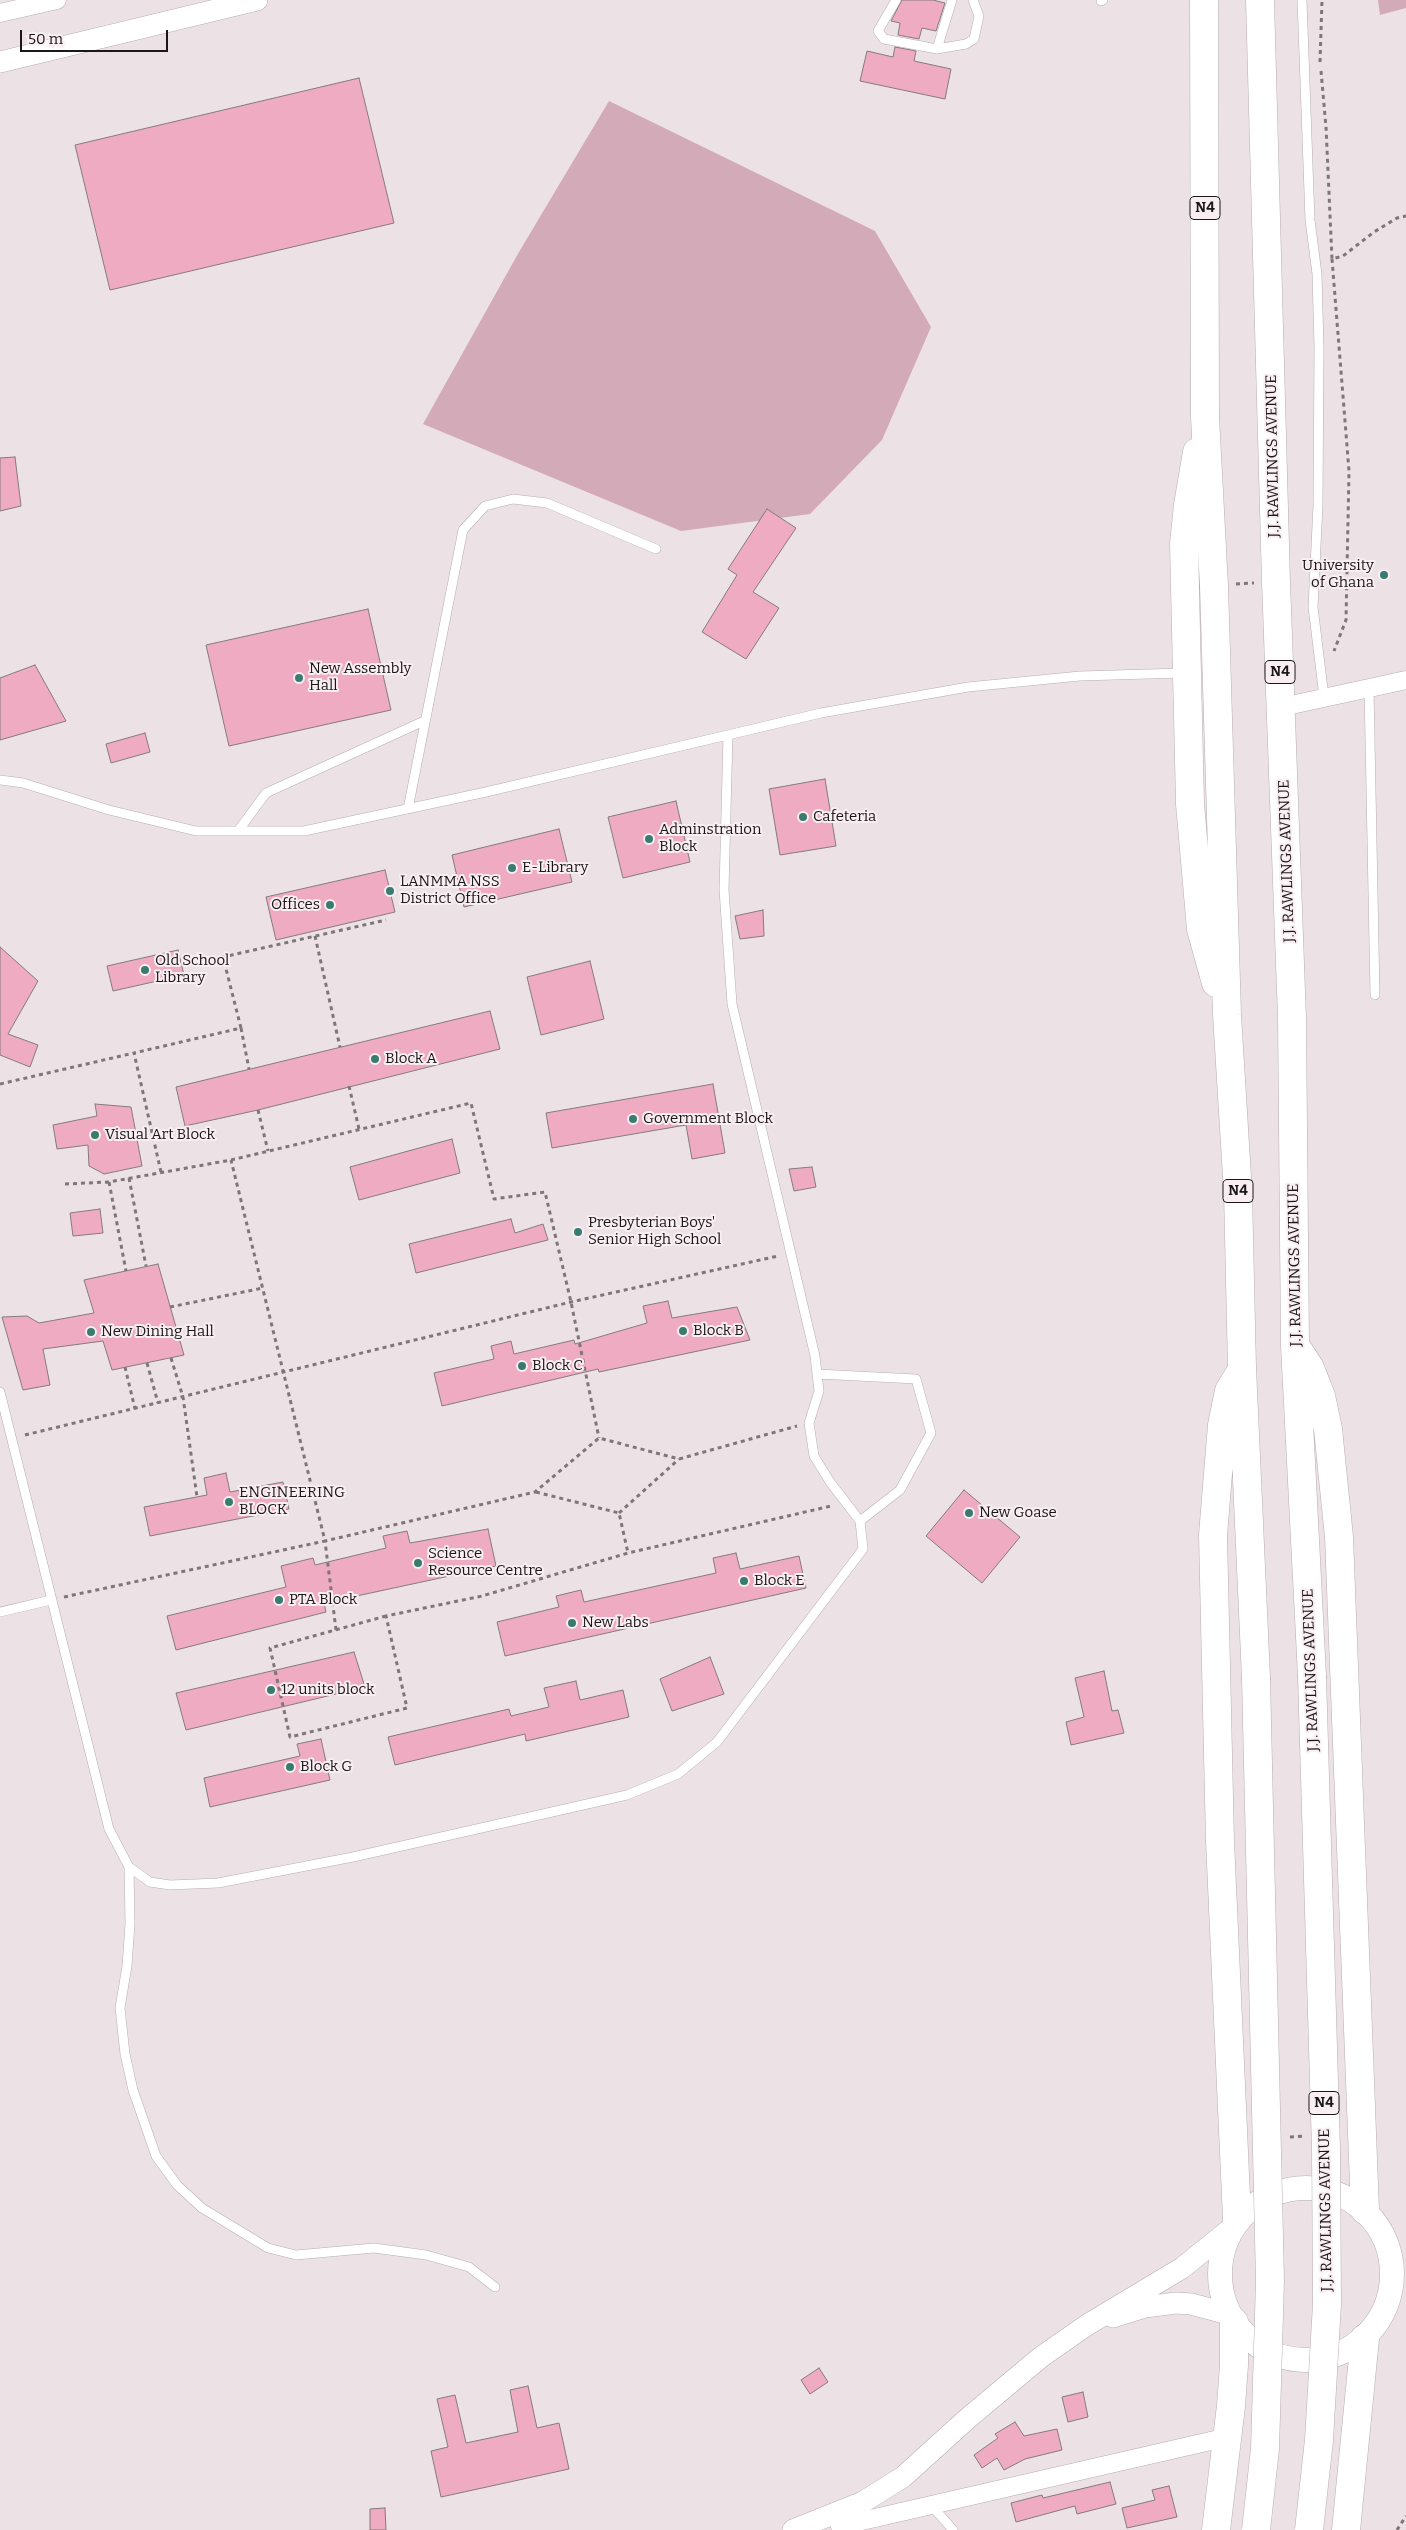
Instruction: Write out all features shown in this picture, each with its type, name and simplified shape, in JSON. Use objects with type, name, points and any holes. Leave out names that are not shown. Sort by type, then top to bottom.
[{"type":"highway","name":"N4","points":[[1204,0],[1205,417],[1214,586],[1227,1015],[1238,1193],[1242,1368],[1256,1678],[1269,2160],[1270,2281],[1265,2449],[1256,2530]]},
{"type":"highway","name":"J.J. RAWLINGS AVENUE","points":[[1260,0],[1292,1018],[1295,1344],[1312,1676],[1326,2149],[1327,2304],[1319,2440],[1309,2530]]},
{"type":"highway","points":[[1205,417],[1192,470],[1184,544],[1190,804],[1201,929],[1211,970],[1227,1015]]},
{"type":"highway","points":[[1295,1344],[1310,1368],[1321,1396],[1328,1429],[1339,1536],[1372,2220]]},
{"type":"highway","points":[[1233,2225],[1220,1841],[1214,1535],[1222,1425],[1229,1391],[1242,1368]]},
{"type":"highway","points":[[1216,2530],[1228,2437],[1234,2365],[1232,2318]]},
{"type":"highway","points":[[1346,2530],[1365,2338]]},
{"type":"main road","points":[[1372,2220],[1388,2246],[1392,2265],[1399,2276],[1379,2320],[1365,2338],[1342,2352],[1314,2359],[1284,2357],[1258,2345],[1232,2318],[1221,2290],[1220,2272],[1233,2225],[1263,2200],[1288,2190],[1316,2188],[1343,2196],[1372,2220],[1406,2237]]},
{"type":"street","points":[[0,13],[57,0]]},
{"type":"street","points":[[0,62],[257,0]]},
{"type":"street","points":[[1282,707],[1406,680]]},
{"type":"street","points":[[840,2522],[862,2502],[903,2477],[1004,2387],[1087,2325],[1182,2268],[1233,2225]]},
{"type":"street","points":[[1087,2325],[1145,2307],[1176,2303],[1191,2304],[1232,2318]]},
{"type":"street","points":[[793,2530],[931,2505],[1228,2437]]},
{"type":"lane","points":[[896,0],[878,31],[880,35],[884,39],[937,49],[960,46],[974,39],[979,16],[973,0]]},
{"type":"lane","points":[[937,49],[952,0]]},
{"type":"lane","points":[[1302,0],[1310,211],[1317,274],[1320,347],[1318,505],[1313,607],[1324,697]]},
{"type":"lane","points":[[408,809],[463,530],[485,506],[513,499],[547,503],[656,549]]},
{"type":"lane","points":[[0,780],[23,783],[109,810],[196,831],[304,831],[408,809],[821,713],[968,687],[1080,676],[1186,673]]},
{"type":"lane","points":[[1369,688],[1375,995]]},
{"type":"lane","points":[[238,831],[266,793],[424,721]]},
{"type":"lane","points":[[0,1392],[10,1439],[109,1829],[129,1867],[150,1882],[170,1886],[218,1884],[353,1857],[627,1795],[678,1774],[717,1742],[863,1549],[860,1521],[830,1482],[814,1456],[809,1423],[819,1391],[817,1374],[732,1004],[724,890],[728,735]]},
{"type":"lane","points":[[817,1374],[916,1379],[931,1433],[900,1490],[860,1521]]},
{"type":"lane","points":[[0,1612],[51,1600]]},
{"type":"lane","points":[[129,1867],[129,1941],[120,2008],[125,2054],[133,2090],[156,2156],[177,2185],[202,2208],[268,2248],[296,2255],[374,2248],[426,2255],[469,2267],[495,2287]]},
{"type":"lane","points":[[931,2505],[953,2530]]},
{"type":"path","points":[[1321,671],[1332,654],[1346,620],[1349,471],[1332,259],[1326,127],[1320,65],[1322,0]]},
{"type":"path","points":[[1332,259],[1344,256],[1374,232],[1397,218],[1406,216]]},
{"type":"path","points":[[249,1070],[241,1028],[223,957],[386,920]]},
{"type":"path","points":[[315,936],[340,1047]]},
{"type":"path","points":[[0,1084],[241,1028]]},
{"type":"path","points":[[134,1052],[161,1172]]},
{"type":"path","points":[[349,1086],[359,1130]]},
{"type":"path","points":[[65,1184],[109,1182],[231,1160],[471,1103],[494,1199],[545,1192],[571,1302],[598,1438]]},
{"type":"path","points":[[258,1110],[268,1151]]},
{"type":"path","points":[[231,1160],[325,1541],[336,1630]]},
{"type":"path","points":[[129,1178],[146,1266]]},
{"type":"path","points":[[109,1182],[126,1270]]},
{"type":"path","points":[[10,1439],[571,1302],[790,1253]]},
{"type":"path","points":[[170,1307],[263,1288]]},
{"type":"path","points":[[171,1358],[183,1397],[197,1497]]},
{"type":"path","points":[[147,1363],[158,1403]]},
{"type":"path","points":[[125,1367],[135,1408]]},
{"type":"path","points":[[619,1513],[679,1459],[809,1423]]},
{"type":"path","points":[[598,1438],[679,1459]]},
{"type":"path","points":[[535,1492],[598,1438]]},
{"type":"path","points":[[51,1600],[325,1541],[535,1492],[619,1513]]},
{"type":"path","points":[[386,1616],[407,1708],[290,1736],[270,1648],[386,1616],[482,1596],[628,1553],[846,1502]]},
{"type":"path","points":[[619,1513],[628,1553]]},
{"type":"path","points":[[1280,2138],[1308,2136]]},
{"type":"path","points":[[1397,2530],[1406,2516]]},
{"type":"shaded area","points":[[1378,0],[1406,0],[1406,8],[1380,15]]},
{"type":"shaded area","points":[[609,101],[875,231],[931,327],[882,440],[810,514],[681,531],[423,424],[519,252]]},
{"type":"building","points":[[902,0],[933,0],[945,3],[936,31],[922,28],[919,39],[898,35],[900,23],[891,21]]},
{"type":"building","points":[[895,47],[916,51],[914,61],[951,69],[945,99],[860,81],[867,51],[893,57]]},
{"type":"building","points":[[359,78],[394,223],[110,290],[75,145]]},
{"type":"building","points":[[15,457],[21,506],[0,511],[0,458]]},
{"type":"building","points":[[767,509],[796,528],[753,592],[779,608],[746,659],[702,632],[737,575],[728,569]]},
{"type":"building","name":"New Assembly Hall","points":[[368,609],[391,710],[229,746],[206,645]]},
{"type":"building","points":[[35,665],[66,721],[0,740],[0,678]]},
{"type":"building","points":[[145,733],[150,752],[111,763],[106,744]]},
{"type":"building","name":"Cafeteria","points":[[825,779],[836,846],[780,855],[769,789]]},
{"type":"building","name":"Adminstration Block","points":[[676,801],[690,862],[623,878],[608,817]]},
{"type":"building","name":"E-Library","points":[[559,829],[572,882],[464,907],[452,855]]},
{"type":"building","name":"Offices","points":[[385,870],[395,912],[276,940],[266,897]]},
{"type":"building","points":[[763,910],[764,936],[740,939],[735,916]]},
{"type":"building","points":[[0,947],[38,981],[8,1034],[38,1045],[30,1067],[0,1055]]},
{"type":"building","name":"Old School Library","points":[[178,950],[184,975],[113,991],[107,966]]},
{"type":"building","points":[[590,961],[604,1019],[541,1035],[527,977]]},
{"type":"building","name":"Block A","points":[[490,1011],[500,1049],[258,1110],[185,1126],[176,1087]]},
{"type":"building","name":"Government Block","points":[[713,1084],[725,1153],[692,1159],[686,1125],[552,1148],[546,1113]]},
{"type":"building","name":"Visual Art Block","points":[[95,1104],[131,1107],[142,1166],[104,1174],[89,1166],[88,1145],[57,1149],[53,1125],[97,1116]]},
{"type":"building","points":[[452,1139],[460,1173],[359,1200],[350,1167]]},
{"type":"building","points":[[812,1167],[816,1187],[794,1191],[789,1169]]},
{"type":"building","points":[[100,1209],[103,1233],[73,1236],[70,1213]]},
{"type":"building","points":[[511,1219],[515,1233],[543,1224],[548,1240],[416,1273],[409,1244]]},
{"type":"building","name":"New Dining Hall","points":[[158,1264],[184,1355],[112,1370],[103,1341],[43,1349],[50,1385],[23,1390],[2,1317],[27,1316],[39,1323],[94,1313],[84,1280]]},
{"type":"building","points":[[668,1301],[672,1318],[737,1307],[750,1340],[599,1372],[598,1369],[442,1406],[434,1373],[494,1359],[491,1346],[511,1341],[514,1354],[574,1340],[575,1344],[647,1323],[643,1306]]},
{"type":"building","name":"ENGINEERING BLOCK","points":[[226,1473],[230,1492],[283,1482],[289,1509],[150,1536],[144,1507],[207,1495],[204,1478]]},
{"type":"building","name":"New Goase","points":[[964,1490],[1020,1537],[982,1583],[926,1536]]},
{"type":"building","points":[[488,1529],[496,1566],[324,1603],[326,1612],[176,1650],[167,1616],[286,1587],[281,1566],[313,1558],[315,1565],[386,1548],[383,1536],[407,1531],[410,1543]]},
{"type":"building","points":[[736,1553],[740,1569],[799,1556],[806,1588],[505,1656],[497,1622],[559,1607],[556,1596],[581,1590],[584,1602],[716,1573],[713,1558]]},
{"type":"building","name":"12 units block","points":[[354,1652],[365,1687],[186,1730],[176,1693]]},
{"type":"building","points":[[710,1657],[724,1694],[672,1711],[660,1679]]},
{"type":"building","points":[[1104,1671],[1112,1711],[1118,1710],[1124,1733],[1071,1745],[1066,1722],[1084,1717],[1075,1678]]},
{"type":"building","points":[[576,1681],[580,1700],[623,1690],[629,1717],[526,1741],[525,1734],[395,1765],[388,1737],[509,1709],[511,1716],[549,1707],[544,1688]]},
{"type":"building","name":"Block G","points":[[321,1739],[330,1780],[210,1807],[204,1778],[300,1756],[297,1744]]},
{"type":"building","points":[[819,2368],[828,2382],[810,2394],[801,2380]]},
{"type":"building","points":[[528,2386],[537,2428],[559,2423],[569,2469],[441,2497],[431,2451],[448,2447],[437,2399],[455,2395],[466,2443],[518,2432],[510,2390]]},
{"type":"building","points":[[1083,2392],[1088,2417],[1068,2422],[1062,2397]]},
{"type":"building","points":[[1015,2422],[1024,2436],[1057,2429],[1062,2450],[1025,2459],[1004,2470],[997,2458],[982,2468],[974,2455],[998,2438],[995,2434]]},
{"type":"building","points":[[1110,2482],[1116,2504],[1077,2514],[1075,2506],[1016,2522],[1011,2503],[1042,2495],[1043,2498]]},
{"type":"building","points":[[1169,2486],[1177,2517],[1127,2528],[1122,2508],[1155,2500],[1152,2490]]},
{"type":"building","points":[[385,2508],[386,2530],[370,2530],[370,2509]]},
{"type":"place","name":"University of Ghana","points":[[1384,575]]},
{"type":"place","name":"New Assembly Hall","points":[[299,678]]},
{"type":"place","name":"Cafeteria","points":[[803,817]]},
{"type":"place","name":"Adminstration Block","points":[[649,839]]},
{"type":"place","name":"E-Library","points":[[512,868]]},
{"type":"place","name":"LANMMA NSS District Office","points":[[390,891]]},
{"type":"place","name":"Offices","points":[[330,905]]},
{"type":"place","name":"Old School Library","points":[[145,970]]},
{"type":"place","name":"Block A","points":[[375,1059]]},
{"type":"place","name":"Government Block","points":[[633,1119]]},
{"type":"place","name":"Visual Art Block","points":[[95,1135]]},
{"type":"place","name":"Presbyterian Boys' Senior High School","points":[[578,1232]]},
{"type":"place","name":"Block B","points":[[683,1331]]},
{"type":"place","name":"New Dining Hall","points":[[91,1332]]},
{"type":"place","name":"Block C","points":[[522,1366]]},
{"type":"place","name":"ENGINEERING BLOCK","points":[[229,1502]]},
{"type":"place","name":"New Goase","points":[[969,1513]]},
{"type":"place","name":"Science Resource Centre","points":[[418,1563]]},
{"type":"place","name":"Block E","points":[[744,1581]]},
{"type":"place","name":"PTA Block","points":[[279,1600]]},
{"type":"place","name":"New Labs","points":[[572,1623]]},
{"type":"place","name":"12 units block","points":[[271,1690]]},
{"type":"place","name":"Block G","points":[[290,1767]]}]
